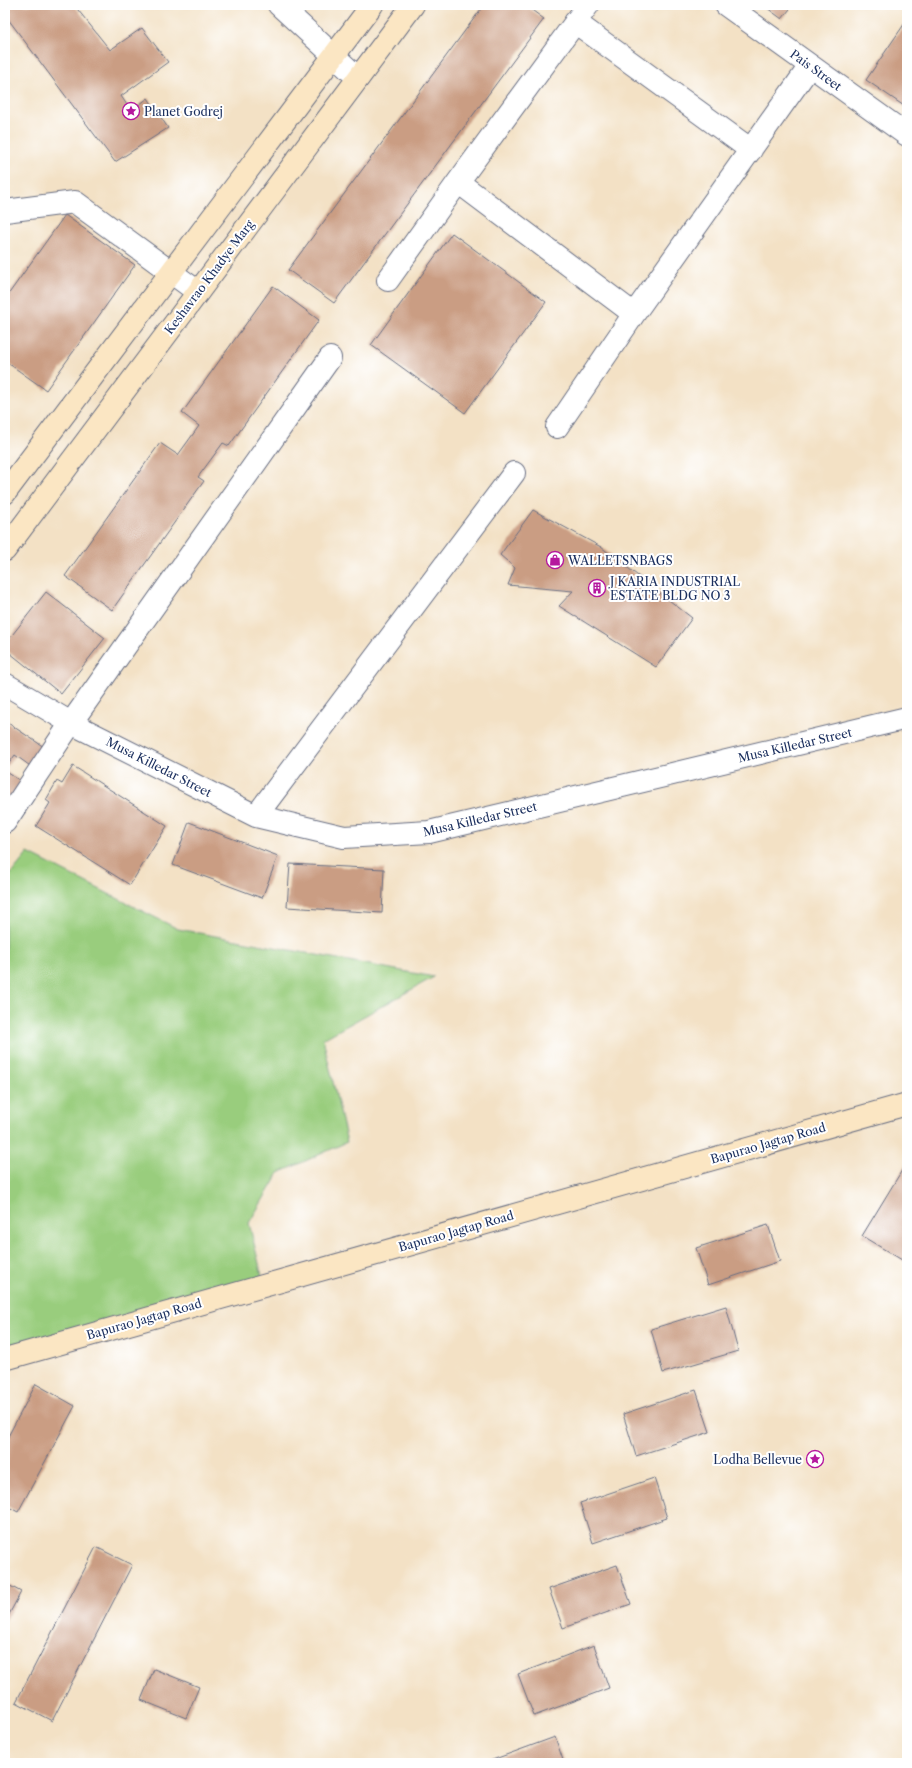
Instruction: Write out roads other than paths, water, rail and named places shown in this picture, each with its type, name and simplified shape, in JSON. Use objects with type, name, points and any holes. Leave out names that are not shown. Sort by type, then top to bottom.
[{"type":"main road","points":[[5,493],[372,5]]},
{"type":"main road","name":"Keshavrao Khadye Marg","points":[[5,550],[413,5]]},
{"type":"main road","name":"Bapurao Jagtap Road","points":[[5,1359],[907,1104]]},
{"type":"street","points":[[279,5],[358,78]]},
{"type":"street","points":[[388,280],[588,5]]},
{"type":"street","name":"Pais Street","points":[[726,5],[907,135]]},
{"type":"street","points":[[575,22],[751,150]]},
{"type":"street","points":[[557,427],[634,314],[810,66]]},
{"type":"street","points":[[458,182],[634,314]]},
{"type":"street","points":[[5,211],[75,202],[172,271],[198,292]]},
{"type":"street","points":[[5,822],[71,723],[330,358]]},
{"type":"street","points":[[256,816],[514,472]]},
{"type":"street","name":"Musa Killedar Street","points":[[5,684],[71,723],[256,816],[344,837],[429,832],[907,718]]},
{"type":"place","name":"Planet Godrej","points":[[131,111]]},
{"type":"place","name":"WALLETSNBAGS","points":[[555,560]]},
{"type":"place","name":"J KARIA INDUSTRIAL ESTATE BLDG NO 3","points":[[597,588]]},
{"type":"place","name":"Lodha Bellevue","points":[[815,1459]]}]
